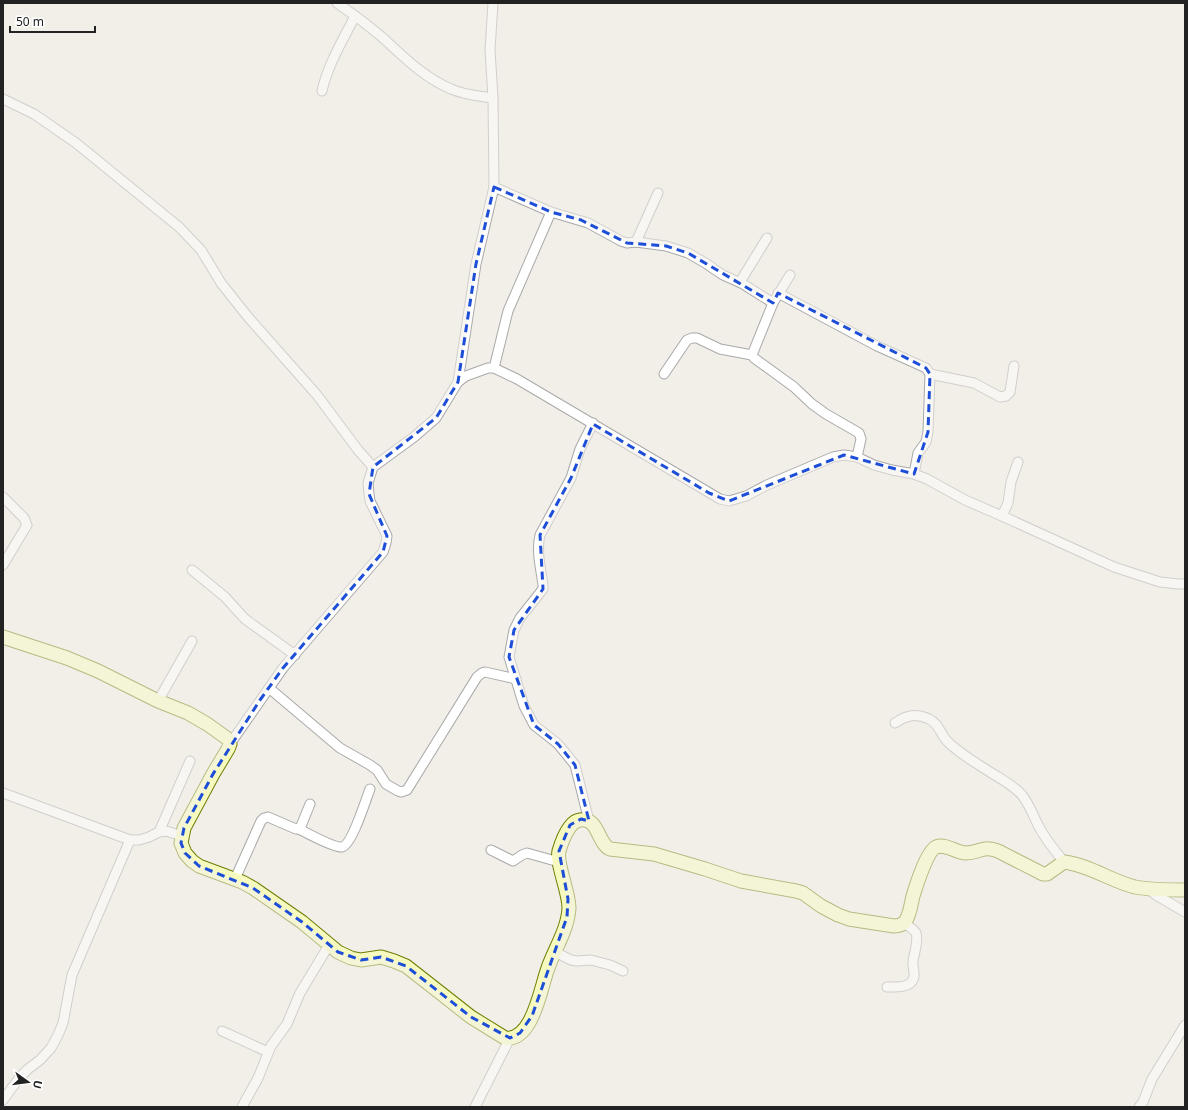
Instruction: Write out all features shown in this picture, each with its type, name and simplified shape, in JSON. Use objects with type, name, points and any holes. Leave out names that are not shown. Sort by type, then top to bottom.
[{"type":"street","points":[[337,3],[383,38],[412,65],[431,79],[452,90],[493,98]]},
{"type":"street","points":[[458,382],[476,264],[494,187],[493,98],[490,50],[493,3]]},
{"type":"street","points":[[322,91],[325,78],[332,62],[355,16]]},
{"type":"street","points":[[3,99],[34,114],[76,143],[183,231],[201,250],[221,283],[248,317],[317,395],[358,450],[373,467]]},
{"type":"street","points":[[494,187],[552,212],[588,222],[621,241],[627,243],[636,242],[666,246],[683,251],[707,264],[723,275],[740,282],[774,303]]},
{"type":"street","points":[[636,242],[658,193]]},
{"type":"street","points":[[494,368],[508,311],[552,212]]},
{"type":"street","points":[[740,282],[767,238]]},
{"type":"street","points":[[752,355],[778,293],[790,275]]},
{"type":"street","points":[[778,293],[877,346],[926,368],[930,374],[928,432],[926,442],[918,453],[914,474]]},
{"type":"street","points":[[664,374],[687,340],[692,338],[697,338],[720,349],[752,355],[812,404],[859,433],[861,440],[857,457]]},
{"type":"street","points":[[930,374],[974,383],[1000,397],[1006,396],[1010,392],[1014,366]]},
{"type":"street","points":[[589,821],[581,819],[574,821],[570,825],[559,851],[566,886],[568,908],[567,917],[555,952],[548,967],[538,1002],[528,1025],[515,1037],[510,1038],[500,1035],[471,1017],[406,966],[381,957],[361,960],[351,958],[338,952],[302,922],[253,888],[235,879],[206,870],[192,861],[182,848],[181,843],[184,828],[230,744],[283,668],[383,552],[387,536],[370,501],[369,494],[368,484],[373,467],[414,437],[436,418],[458,382],[466,376],[478,371],[494,368],[517,379],[709,494],[720,499],[730,501],[746,496],[767,485],[833,457],[844,455],[857,457],[874,465],[914,474],[927,479],[964,500],[1114,567],[1160,582],[1185,584]]},
{"type":"street","points":[[593,424],[580,449],[571,478],[540,535],[538,549],[543,585],[540,593],[520,618],[514,630],[509,657],[524,706],[534,725],[558,744],[575,765],[589,821],[598,832],[602,843],[606,847],[610,849],[654,854],[741,881],[796,891],[803,893],[821,906],[838,915],[849,919],[894,926],[900,926],[908,918],[914,890],[921,871],[927,858],[937,846],[942,846],[965,853],[986,848],[992,849],[1043,874],[1047,874],[1064,862]]},
{"type":"street","points":[[1002,516],[1008,503],[1011,482],[1018,462]]},
{"type":"street","points":[[3,497],[24,518],[26,525],[3,565]]},
{"type":"street","points":[[192,570],[225,597],[245,619],[295,655]]},
{"type":"street","points":[[3,637],[67,658],[98,671],[158,701],[188,713],[228,739],[230,744]]},
{"type":"street","points":[[158,701],[192,641]]},
{"type":"street","points":[[269,688],[340,748],[377,770],[386,784],[401,792],[407,790],[477,677],[485,672],[516,679]]},
{"type":"street","points":[[895,723],[905,717],[915,715],[932,719],[940,729],[946,741],[972,761],[1007,782],[1017,790],[1023,797],[1048,843],[1064,862],[1088,869],[1134,887],[1185,890]]},
{"type":"street","points":[[159,832],[190,761]]},
{"type":"street","points":[[235,879],[261,821],[264,818],[268,817],[296,829],[299,828],[333,845],[341,847],[344,846],[353,834],[370,789]]},
{"type":"street","points":[[3,793],[130,840],[139,840],[159,832],[166,831],[182,836]]},
{"type":"street","points":[[299,828],[310,804]]},
{"type":"street","points":[[3,1100],[28,1068],[40,1060],[47,1052],[58,1035],[63,1023],[72,975],[130,840]]},
{"type":"street","points":[[491,850],[513,862],[527,852],[560,862]]},
{"type":"street","points":[[1149,889],[1156,895],[1185,912]]},
{"type":"street","points":[[887,987],[903,986],[910,984],[913,980],[914,969],[912,963],[917,940],[914,930],[904,923]]},
{"type":"street","points":[[242,1107],[258,1078],[271,1046],[287,1024],[300,993],[329,945]]},
{"type":"street","points":[[555,952],[571,960],[591,960],[610,965],[623,971]]},
{"type":"street","points":[[1139,1107],[1143,1102],[1152,1079],[1185,1025]]},
{"type":"street","points":[[222,1031],[268,1052]]},
{"type":"street","points":[[475,1107],[510,1038]]},
{"type":"highlighted area","points":[[494,187],[551,212],[581,220],[627,243],[666,246],[688,253],[773,303],[778,293],[926,368],[930,374],[928,432],[914,474],[844,455],[729,501],[709,493],[593,424],[571,478],[540,535],[543,589],[514,630],[509,657],[534,725],[558,744],[575,765],[589,821],[581,819],[570,825],[559,851],[568,899],[567,917],[532,1016],[520,1033],[510,1038],[471,1017],[406,966],[381,957],[361,960],[338,952],[302,922],[253,888],[199,866],[185,853],[181,843],[184,828],[213,774],[260,700],[283,668],[383,552],[387,536],[369,494],[373,467],[436,418],[458,382],[476,264]]}]
